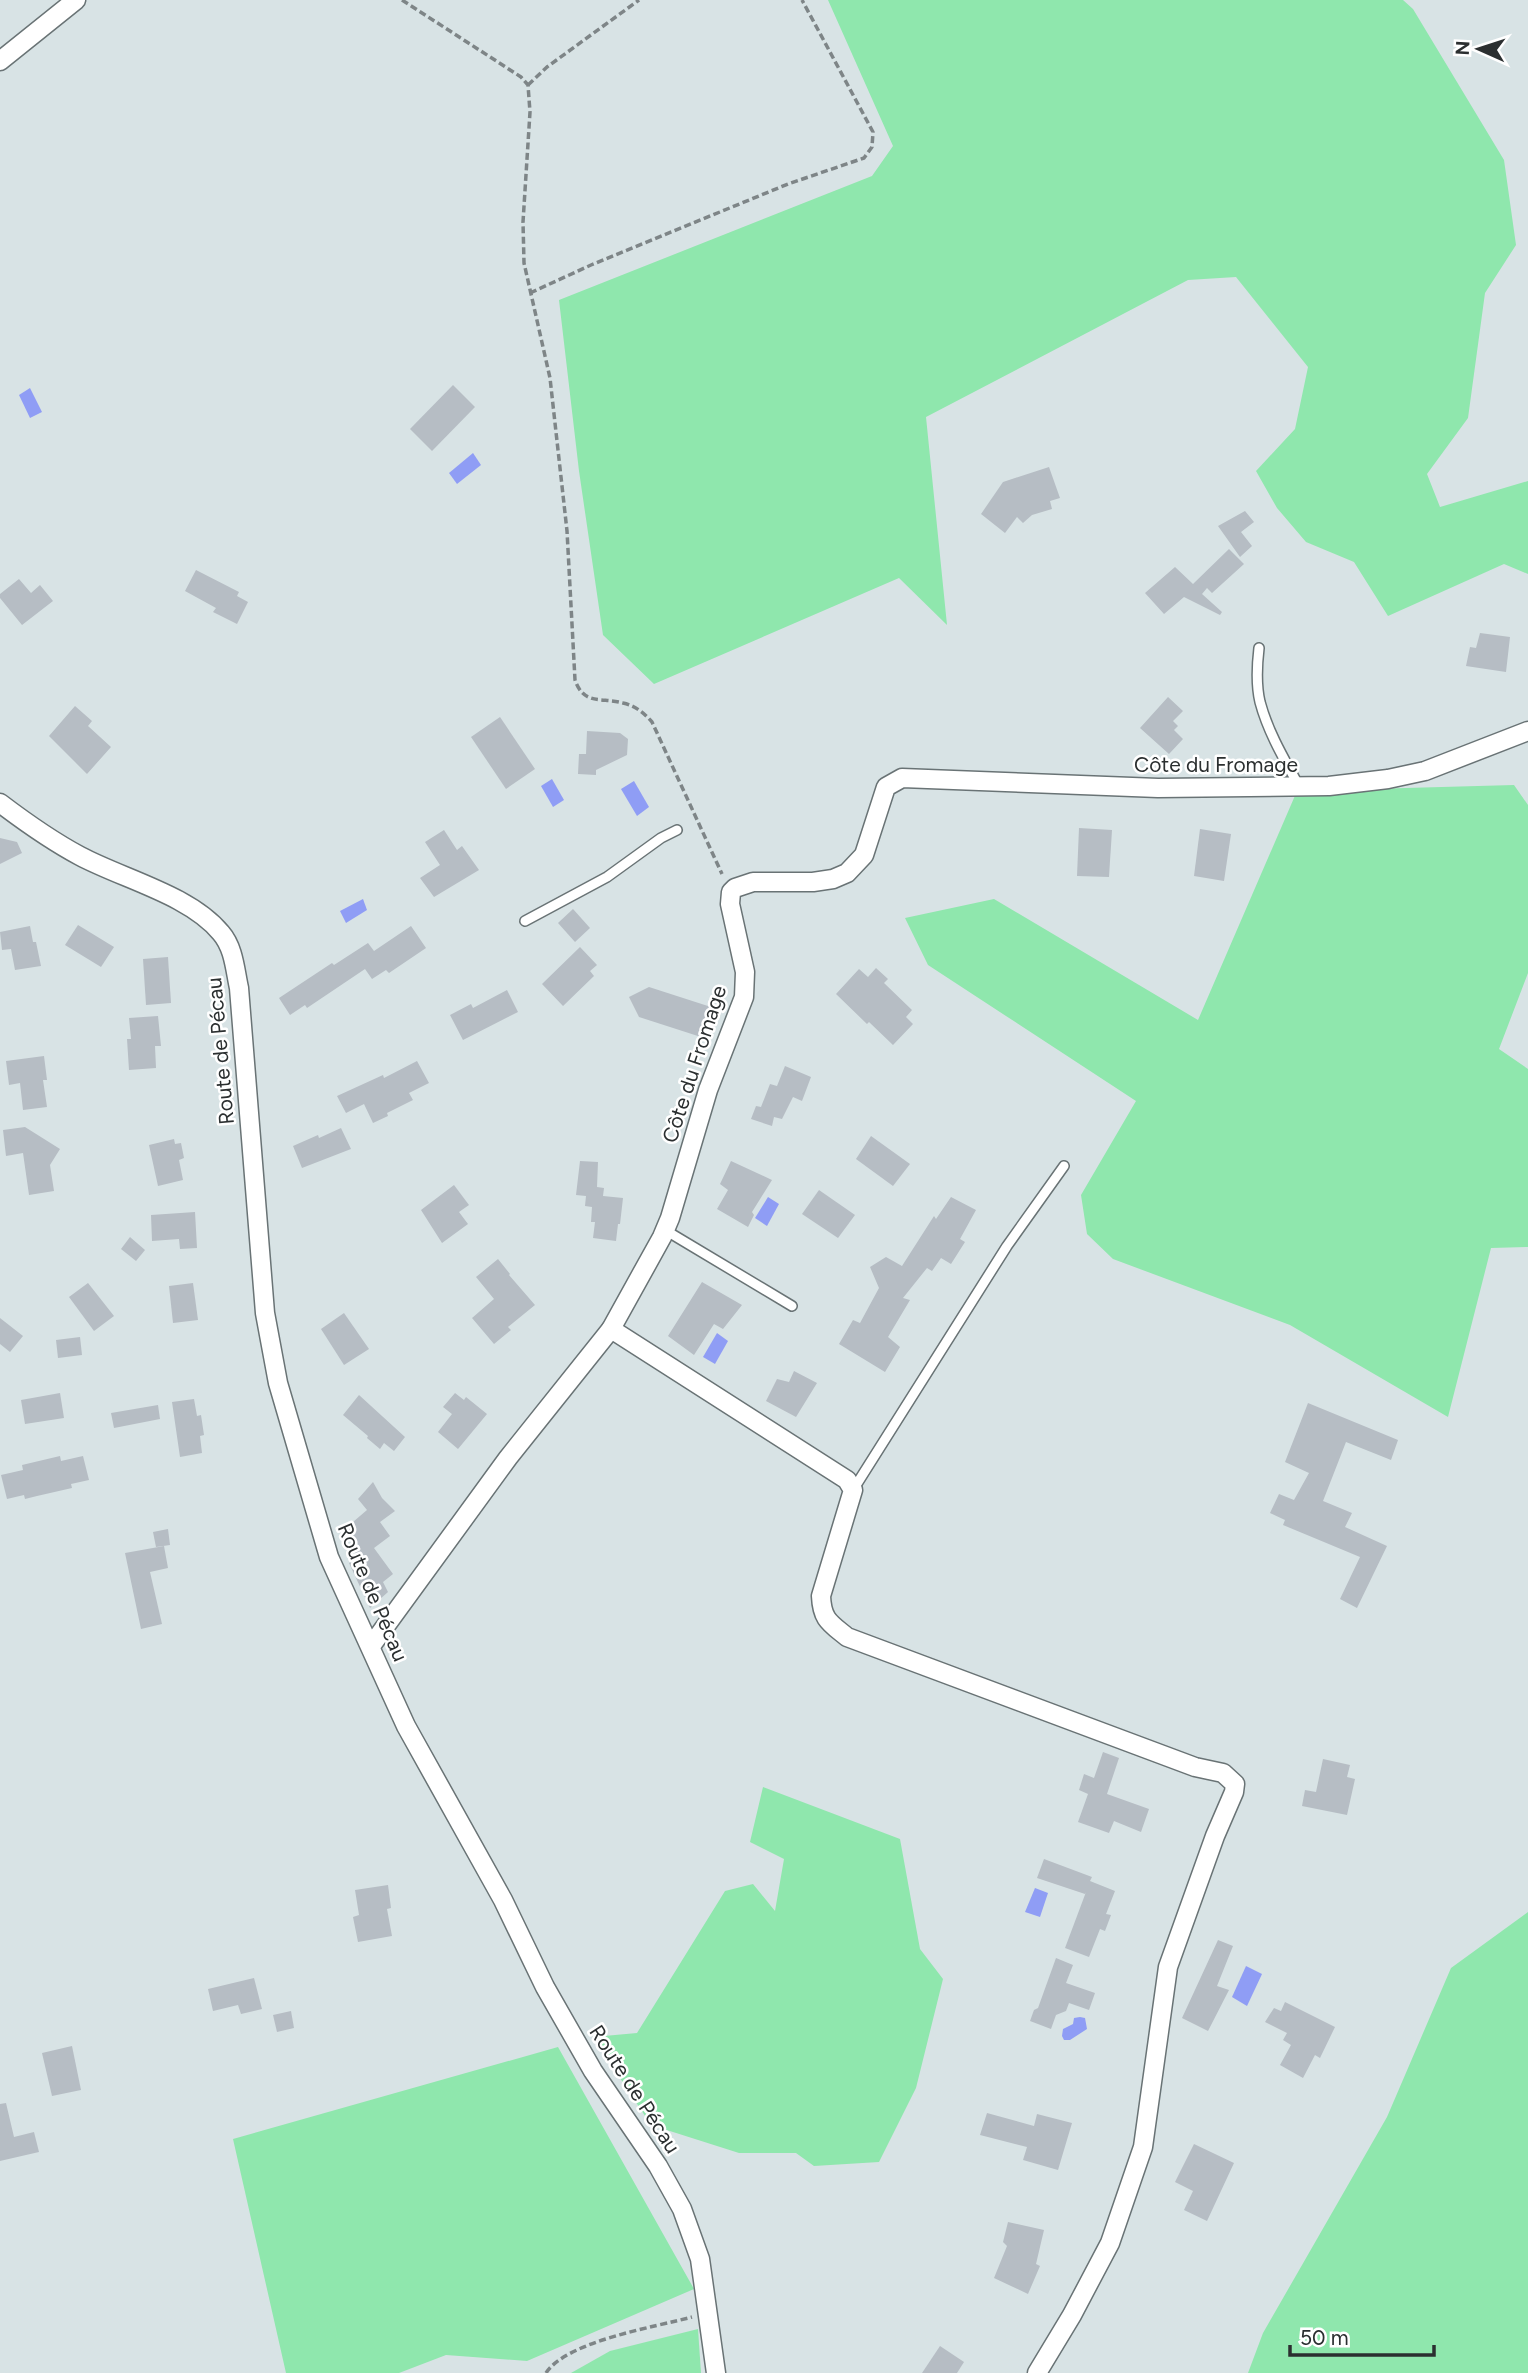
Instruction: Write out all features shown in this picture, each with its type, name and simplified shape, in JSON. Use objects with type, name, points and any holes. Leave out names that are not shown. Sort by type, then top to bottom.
[{"type":"street","points":[[0,61],[76,0]]},
{"type":"street","name":"Côte du Fromage","points":[[370,1646],[500,1468],[611,1329],[665,1230],[708,1090],[744,997],[745,972],[730,904],[731,892],[735,888],[753,882],[813,882],[833,879],[846,873],[864,855],[886,787],[902,778],[1146,788],[1299,786],[1388,779],[1424,771],[1528,731]]},
{"type":"street","name":"Route de Pécau","points":[[0,803],[80,856],[195,909],[221,932],[227,942],[239,988],[265,1313],[278,1383],[329,1558],[406,1726],[503,1900],[545,1987],[593,2071],[658,2166],[682,2208],[700,2259],[716,2373]]},
{"type":"street","points":[[611,1329],[848,1480],[853,1490],[821,1596],[822,1610],[828,1622],[847,1637],[1195,1767],[1223,1773],[1235,1784],[1168,1967],[1143,2147],[1110,2243],[1072,2315],[1037,2373]]},
{"type":"lane","points":[[1259,648],[1259,701],[1272,737],[1299,786]]},
{"type":"lane","points":[[525,921],[607,877],[661,838],[677,830]]},
{"type":"lane","points":[[853,1490],[1007,1246],[1063,1166]]},
{"type":"lane","points":[[665,1230],[792,1306]]},
{"type":"path","points":[[402,0],[521,77],[528,85],[530,112],[523,222],[524,263],[550,378],[567,531],[573,660],[578,689],[584,696],[596,700],[623,702],[639,709],[652,722],[731,892]]},
{"type":"path","points":[[528,85],[547,67],[639,0]]},
{"type":"path","points":[[530,293],[788,184],[863,158],[872,148],[873,132],[802,0]]},
{"type":"path","points":[[546,2373],[559,2360],[593,2343],[708,2313]]},
{"type":"green space","points":[[828,0],[1403,0],[1413,9],[1504,160],[1516,245],[1485,293],[1468,418],[1427,474],[1440,507],[1528,481],[1528,574],[1504,564],[1388,616],[1354,562],[1306,542],[1277,508],[1256,471],[1295,429],[1308,367],[1236,277],[1188,280],[926,417],[947,625],[899,578],[654,684],[603,635],[579,471],[559,300],[872,176],[893,146]]},
{"type":"green space","points":[[1514,785],[1528,805],[1528,973],[1499,1049],[1528,1069],[1528,1247],[1491,1248],[1448,1417],[1290,1325],[1113,1259],[1087,1234],[1081,1195],[1136,1101],[928,965],[905,918],[994,899],[1198,1020],[1297,791]]},
{"type":"green space","points":[[763,1787],[900,1839],[920,1949],[943,1979],[916,2088],[879,2162],[814,2166],[796,2153],[739,2153],[651,2125],[593,2037],[637,2033],[725,1891],[753,1884],[775,1911],[784,1859],[750,1842]]},
{"type":"green space","points":[[1528,1912],[1528,2373],[1248,2373],[1263,2333],[1387,2117],[1451,1968]]},
{"type":"green space","points":[[558,2047],[694,2289],[527,2361],[446,2355],[399,2373],[286,2373],[233,2139]]},
{"type":"green space","points":[[698,2329],[701,2373],[571,2373],[610,2351]]},
{"type":"water","points":[[30,388],[42,412],[30,418],[19,395]]},
{"type":"water","points":[[473,453],[481,465],[457,484],[449,473]]},
{"type":"water","points":[[552,779],[564,800],[553,807],[541,786]]},
{"type":"water","points":[[634,781],[649,807],[637,816],[621,789]]},
{"type":"water","points":[[363,899],[367,910],[346,923],[340,911]]},
{"type":"water","points":[[768,1197],[779,1204],[767,1226],[755,1218]]},
{"type":"water","points":[[717,1333],[728,1341],[715,1364],[703,1357]]},
{"type":"water","points":[[1035,1888],[1048,1893],[1040,1917],[1025,1912]]},
{"type":"water","points":[[1246,1966],[1262,1974],[1247,2006],[1232,1997]]},
{"type":"water","points":[[1074,2018],[1085,2018],[1087,2029],[1070,2040],[1064,2040],[1063,2029],[1073,2024]]},
{"type":"building","points":[[453,385],[475,407],[432,451],[410,429]]},
{"type":"building","points":[[1049,467],[1060,498],[1050,501],[1052,509],[1032,515],[1023,523],[1017,517],[1005,533],[981,514],[1003,482]]},
{"type":"building","points":[[1245,511],[1254,522],[1241,532],[1252,546],[1240,557],[1218,526]]},
{"type":"building","points":[[1229,549],[1244,564],[1212,593],[1207,588],[1202,594],[1222,612],[1220,615],[1184,597],[1164,614],[1145,593],[1175,567],[1193,584]]},
{"type":"building","points":[[196,570],[239,592],[237,596],[248,602],[237,624],[213,612],[216,608],[185,591]]},
{"type":"building","points":[[19,579],[31,593],[40,585],[53,601],[22,625],[0,598],[0,594]]},
{"type":"building","points":[[1480,633],[1510,637],[1506,672],[1466,666],[1470,647],[1476,648]]},
{"type":"building","points":[[1168,697],[1183,711],[1173,721],[1178,726],[1174,730],[1183,739],[1169,754],[1140,728]]},
{"type":"building","points":[[75,706],[92,721],[88,726],[111,747],[87,774],[49,736]]},
{"type":"building","points":[[500,717],[535,769],[506,789],[471,737]]},
{"type":"building","points":[[587,731],[620,733],[628,739],[627,755],[596,770],[596,775],[578,774],[579,754],[586,754]]},
{"type":"building","points":[[1079,828],[1112,830],[1109,877],[1077,876]]},
{"type":"building","points":[[1200,829],[1231,834],[1224,881],[1194,876]]},
{"type":"building","points":[[444,830],[457,850],[462,846],[479,870],[434,897],[420,878],[440,865],[425,842]]},
{"type":"building","points":[[0,838],[17,842],[22,853],[0,864]]},
{"type":"building","points":[[573,909],[590,928],[575,942],[558,923]]},
{"type":"building","points":[[78,925],[114,947],[101,967],[65,945]]},
{"type":"building","points":[[30,926],[41,966],[15,970],[11,949],[2,950],[0,932]]},
{"type":"building","points":[[411,926],[426,948],[389,973],[386,970],[372,979],[365,969],[307,1008],[305,1005],[290,1015],[279,998],[368,943],[374,951]]},
{"type":"building","points":[[580,947],[597,965],[590,971],[594,976],[563,1006],[542,984]]},
{"type":"building","points":[[168,957],[171,1003],[146,1005],[143,959]]},
{"type":"building","points":[[876,968],[888,979],[884,983],[912,1010],[906,1017],[913,1024],[893,1045],[836,994],[859,969],[868,977]]},
{"type":"building","points":[[649,987],[711,1007],[701,1037],[639,1017],[629,997]]},
{"type":"building","points":[[507,990],[518,1012],[463,1040],[450,1015],[471,1004],[473,1008]]},
{"type":"building","points":[[158,1016],[161,1046],[155,1046],[156,1068],[129,1070],[129,1018]]},
{"type":"building","points":[[44,1056],[47,1080],[43,1080],[47,1107],[23,1110],[20,1083],[9,1085],[6,1061]]},
{"type":"building","points":[[417,1061],[429,1083],[409,1093],[413,1100],[373,1123],[364,1104],[346,1113],[337,1096],[383,1075],[384,1078]]},
{"type":"building","points":[[785,1066],[811,1077],[802,1101],[793,1097],[782,1119],[774,1117],[772,1126],[751,1119],[756,1106],[761,1107],[770,1084],[777,1086]]},
{"type":"building","points":[[25,1127],[60,1149],[50,1165],[54,1191],[29,1195],[23,1153],[6,1156],[3,1130]]},
{"type":"building","points":[[341,1128],[351,1149],[302,1168],[293,1146]]},
{"type":"building","points":[[871,1136],[910,1164],[893,1186],[856,1159]]},
{"type":"building","points":[[174,1139],[175,1144],[181,1143],[184,1158],[179,1160],[183,1180],[158,1186],[149,1145]]},
{"type":"building","points":[[580,1161],[598,1162],[597,1187],[604,1188],[603,1196],[623,1198],[616,1241],[593,1238],[595,1222],[591,1222],[592,1207],[585,1206],[586,1196],[576,1195]]},
{"type":"building","points":[[731,1161],[772,1180],[752,1212],[754,1215],[748,1227],[717,1209],[728,1190],[720,1184]]},
{"type":"building","points":[[454,1185],[469,1205],[459,1212],[468,1224],[442,1243],[421,1210]]},
{"type":"building","points":[[819,1190],[855,1215],[838,1238],[802,1214]]},
{"type":"building","points":[[951,1197],[976,1210],[960,1239],[965,1242],[951,1264],[941,1258],[932,1271],[927,1268],[903,1298],[910,1300],[888,1337],[900,1347],[885,1372],[839,1344],[853,1320],[860,1323],[879,1288],[870,1267],[886,1257],[902,1266],[934,1216],[936,1219]]},
{"type":"building","points":[[195,1212],[197,1248],[180,1249],[179,1239],[152,1241],[151,1215]]},
{"type":"building","points":[[130,1237],[145,1250],[136,1261],[121,1249]]},
{"type":"building","points":[[498,1259],[535,1305],[508,1327],[511,1330],[494,1344],[472,1318],[494,1299],[476,1277]]},
{"type":"building","points":[[702,1282],[742,1305],[723,1329],[714,1324],[694,1355],[668,1336]]},
{"type":"building","points":[[88,1283],[114,1316],[94,1331],[69,1297]]},
{"type":"building","points":[[193,1283],[198,1320],[173,1323],[169,1286]]},
{"type":"building","points":[[344,1313],[369,1349],[344,1365],[321,1329]]},
{"type":"building","points":[[0,1318],[23,1336],[10,1352],[0,1344]]},
{"type":"building","points":[[80,1337],[82,1355],[58,1358],[56,1340]]},
{"type":"building","points":[[794,1371],[817,1383],[796,1417],[766,1401],[777,1379],[789,1382]]},
{"type":"building","points":[[60,1393],[64,1418],[25,1424],[21,1400]]},
{"type":"building","points":[[455,1393],[464,1400],[466,1397],[487,1414],[458,1449],[438,1432],[452,1414],[443,1407]]},
{"type":"building","points":[[359,1395],[405,1437],[394,1451],[384,1443],[380,1449],[343,1415]]},
{"type":"building","points":[[194,1399],[197,1416],[201,1415],[204,1435],[200,1436],[202,1453],[180,1457],[172,1402]]},
{"type":"building","points":[[1308,1403],[1398,1440],[1391,1460],[1346,1442],[1323,1501],[1352,1513],[1345,1527],[1387,1546],[1357,1608],[1340,1599],[1360,1557],[1283,1525],[1285,1520],[1270,1513],[1279,1494],[1294,1500],[1309,1473],[1285,1462]]},
{"type":"building","points":[[158,1405],[160,1419],[114,1428],[111,1413]]},
{"type":"building","points":[[60,1456],[61,1461],[83,1456],[89,1480],[71,1484],[72,1488],[25,1499],[24,1495],[7,1499],[1,1475],[23,1470],[22,1465]]},
{"type":"building","points":[[373,1482],[382,1498],[395,1511],[380,1522],[390,1536],[374,1548],[393,1574],[383,1582],[388,1592],[370,1608],[349,1563],[358,1559],[354,1552],[360,1547],[346,1528],[367,1510],[358,1499]]},
{"type":"building","points":[[168,1529],[170,1545],[156,1547],[153,1532]]},
{"type":"building","points":[[164,1546],[168,1568],[150,1572],[162,1624],[141,1629],[125,1553]]},
{"type":"building","points":[[1103,1752],[1119,1758],[1107,1794],[1149,1809],[1141,1832],[1114,1821],[1109,1833],[1078,1822],[1088,1794],[1079,1790],[1084,1774],[1094,1778]]},
{"type":"building","points":[[1323,1759],[1350,1765],[1347,1777],[1355,1779],[1347,1815],[1302,1806],[1305,1790],[1316,1792]]},
{"type":"building","points":[[1044,1859],[1092,1877],[1090,1881],[1115,1891],[1106,1914],[1111,1915],[1105,1931],[1100,1929],[1089,1957],[1065,1948],[1086,1892],[1085,1894],[1037,1878]]},
{"type":"building","points":[[388,1885],[391,1908],[387,1909],[392,1936],[358,1942],[353,1917],[359,1915],[355,1890]]},
{"type":"building","points":[[1218,1940],[1233,1946],[1217,1986],[1229,1990],[1208,2031],[1182,2018]]},
{"type":"building","points":[[1056,1958],[1073,1965],[1066,1983],[1095,1993],[1089,2010],[1069,2003],[1066,2011],[1056,2015],[1051,2029],[1030,2021],[1034,2010],[1038,2008]]},
{"type":"building","points":[[254,1978],[262,2009],[241,2014],[238,2005],[213,2011],[208,1989]]},
{"type":"building","points":[[1285,2002],[1335,2027],[1320,2058],[1315,2055],[1303,2078],[1280,2065],[1291,2045],[1283,2040],[1287,2033],[1265,2022],[1274,2008],[1281,2011]]},
{"type":"building","points":[[291,2011],[294,2028],[277,2032],[273,2015]]},
{"type":"building","points":[[72,2046],[81,2090],[52,2096],[42,2053]]},
{"type":"building","points":[[6,2103],[14,2137],[34,2132],[39,2152],[0,2161],[0,2104]]},
{"type":"building","points":[[987,2113],[1034,2126],[1037,2114],[1072,2123],[1058,2170],[1023,2160],[1027,2147],[980,2135]]},
{"type":"building","points":[[1194,2144],[1234,2163],[1207,2221],[1184,2210],[1193,2191],[1175,2182]]},
{"type":"building","points":[[1008,2222],[1044,2230],[1036,2264],[1040,2266],[1028,2294],[994,2278],[1007,2246],[1003,2242]]},
{"type":"building","points":[[940,2346],[964,2362],[957,2373],[922,2373]]}]
